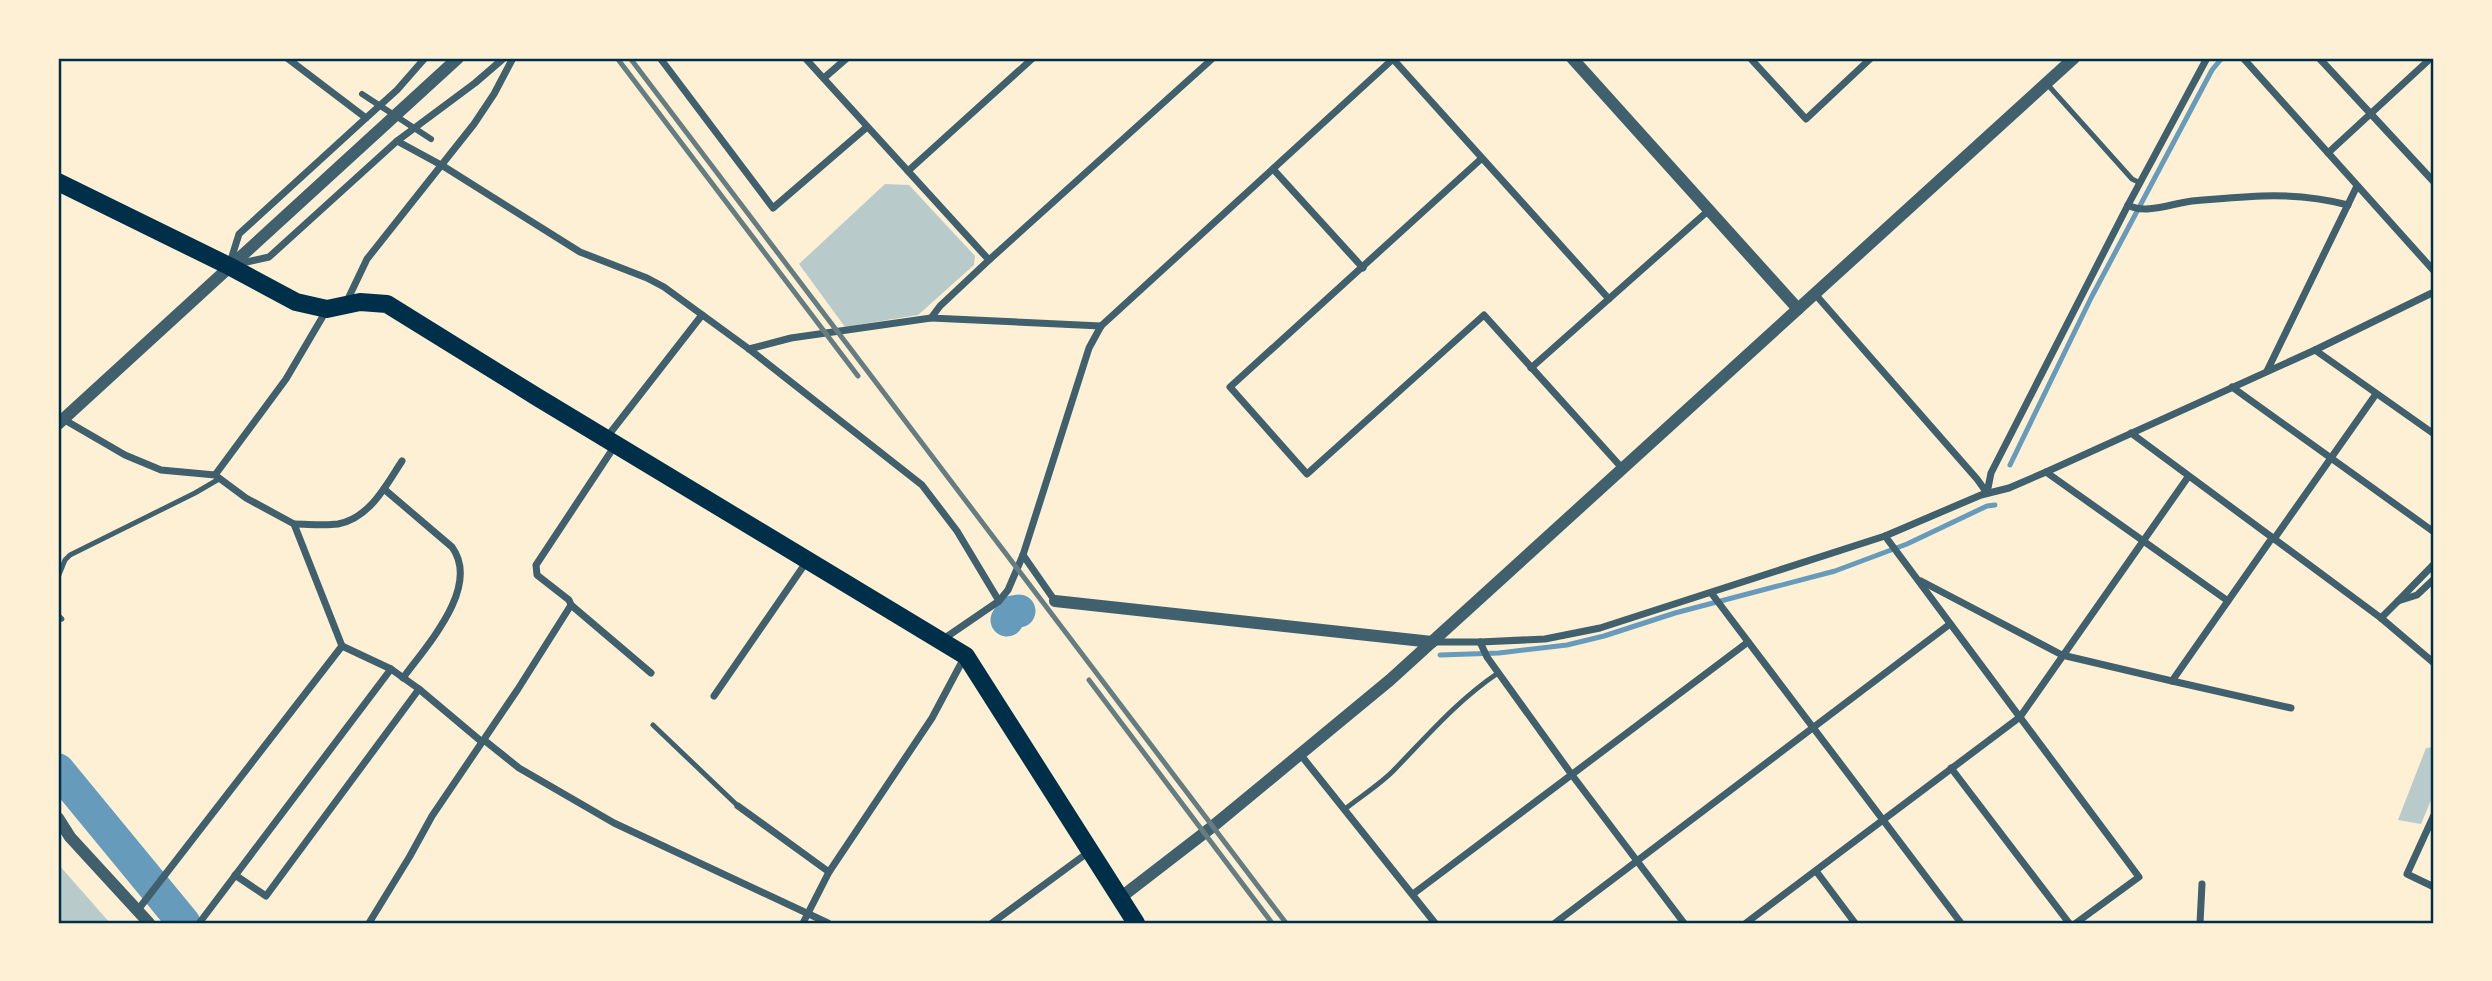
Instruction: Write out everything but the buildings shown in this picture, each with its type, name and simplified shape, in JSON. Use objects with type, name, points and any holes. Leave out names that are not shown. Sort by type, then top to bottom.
[{"type":"main road","points":[[58,182],[296,302],[336,308],[360,302],[387,304],[966,656],[1136,923]]},
{"type":"street","points":[[287,58],[366,118]]},
{"type":"street","points":[[229,266],[239,234],[397,90],[425,58]]},
{"type":"street","points":[[402,460],[379,498],[358,516],[341,523],[294,524],[246,498],[217,477],[161,470],[125,455],[60,421],[458,58]]},
{"type":"street","points":[[229,266],[269,257],[397,141],[504,58]]},
{"type":"street","points":[[217,477],[336,308],[367,259],[443,166],[494,94],[513,58]]},
{"type":"street","points":[[660,58],[773,208],[867,127]]},
{"type":"street","points":[[806,58],[989,260]]},
{"type":"street","points":[[824,78],[847,58]]},
{"type":"street","points":[[908,171],[1033,58]]},
{"type":"street","points":[[931,318],[940,306],[989,260],[1213,58]]},
{"type":"street","points":[[942,640],[999,601],[1008,590],[1024,555],[1089,348],[1101,326],[1393,58],[1609,299]]},
{"type":"street","points":[[1572,58],[1798,309]]},
{"type":"street","points":[[1750,58],[1806,119],[1871,58]]},
{"type":"street","points":[[1121,898],[1300,754],[1432,642],[2074,58]]},
{"type":"street","points":[[1987,493],[1991,473],[2207,58]]},
{"type":"street","points":[[2243,58],[2434,271]]},
{"type":"street","points":[[2319,58],[2434,182]]},
{"type":"street","points":[[2328,153],[2431,58]]},
{"type":"street","points":[[362,94],[430,139]]},
{"type":"street","points":[[397,141],[443,166],[580,252],[664,287],[749,349],[922,485],[957,531],[999,601]]},
{"type":"street","points":[[1481,159],[1230,387],[1307,474],[1484,315],[1622,468]]},
{"type":"street","points":[[1273,169],[1363,268]]},
{"type":"street","points":[[2267,371],[2357,186]]},
{"type":"street","points":[[2130,207],[2147,209],[2191,201],[2266,196],[2330,200],[2348,205]]},
{"type":"street","points":[[1531,368],[1709,210]]},
{"type":"street","points":[[1024,555],[1055,601],[1484,649],[1545,639],[1600,628],[1887,539],[1987,493],[2008,488],[2046,472],[2315,350],[2434,292]]},
{"type":"street","points":[[1815,294],[1987,493]]},
{"type":"street","points":[[651,673],[537,575],[536,565],[648,382],[702,315]]},
{"type":"street","points":[[749,349],[792,338],[931,318],[1101,326]]},
{"type":"street","points":[[2315,350],[2434,434]]},
{"type":"street","points":[[2232,387],[2434,532]]},
{"type":"street","points":[[2172,681],[2376,394]]},
{"type":"street","points":[[2132,433],[2381,618],[2434,663]]},
{"type":"street","points":[[2046,472],[2228,601]]},
{"type":"street","points":[[1749,923],[2020,717],[2188,477]]},
{"type":"street","points":[[384,489],[408,506],[452,547],[459,556],[461,566],[459,586],[451,610],[403,678]]},
{"type":"street","points":[[294,524],[342,646],[391,669],[519,768],[614,823],[828,923]]},
{"type":"street","points":[[1887,539],[2138,877],[2076,923]]},
{"type":"street","points":[[714,696],[807,561]]},
{"type":"street","points":[[2381,618],[2434,564]]},
{"type":"street","points":[[1917,579],[2062,655],[2291,708]]},
{"type":"street","points":[[2398,601],[2417,595],[2434,579]]},
{"type":"street","points":[[1712,594],[1961,923]]},
{"type":"street","points":[[369,923],[432,816],[570,605]]},
{"type":"street","points":[[1555,923],[1950,624]]},
{"type":"street","points":[[1413,894],[1748,642]]},
{"type":"street","points":[[137,911],[342,646]]},
{"type":"street","points":[[1484,649],[1498,673],[1572,775],[1684,923]]},
{"type":"street","points":[[803,923],[829,872],[932,718],[966,656]]},
{"type":"street","points":[[200,922],[391,669]]},
{"type":"street","points":[[235,875],[267,896],[419,689]]},
{"type":"street","points":[[1300,754],[1435,923]]},
{"type":"street","points":[[1951,768],[2069,923]]},
{"type":"street","points":[[738,806],[829,872]]},
{"type":"street","points":[[2434,815],[2407,874],[2434,887]]},
{"type":"street","points":[[58,818],[71,837],[149,923]]},
{"type":"street","points":[[992,923],[1091,851]]},
{"type":"street","points":[[1816,871],[1855,923]]},
{"type":"street","points":[[2200,923],[2202,884]]},
{"type":"street","points":[[806,914],[811,923]]},
{"type":"lane","points":[[2046,83],[2132,179],[2140,183]]},
{"type":"lane","points":[[58,577],[70,555],[195,494],[217,477]]},
{"type":"lane","points":[[1345,809],[1393,771],[1472,690],[1498,673]]},
{"type":"lane","points":[[653,725],[738,806]]},
{"type":"shaded area","points":[[885,184],[909,185],[975,256],[974,265],[918,315],[845,327],[799,264]]},
{"type":"shaded area","points":[[2434,747],[2434,793],[2421,824],[2398,820],[2426,748]]},
{"type":"shaded area","points":[[58,864],[110,923],[58,923]]},
{"type":"waterway","points":[[2010,465],[2091,298],[2212,70],[2222,58]]},
{"type":"waterway","points":[[1440,655],[1499,653],[1567,645],[1604,636],[1675,613],[1835,571],[1907,544],[1987,506],[1995,505]]},
{"type":"waterway","points":[[1007,620],[1012,612],[1019,611]]},
{"type":"waterway","points":[[58,770],[184,923]]},
{"type":"railway","points":[[617,58],[858,376]]},
{"type":"railway","points":[[630,58],[1286,923]]},
{"type":"railway","points":[[1089,680],[1272,923]]}]
